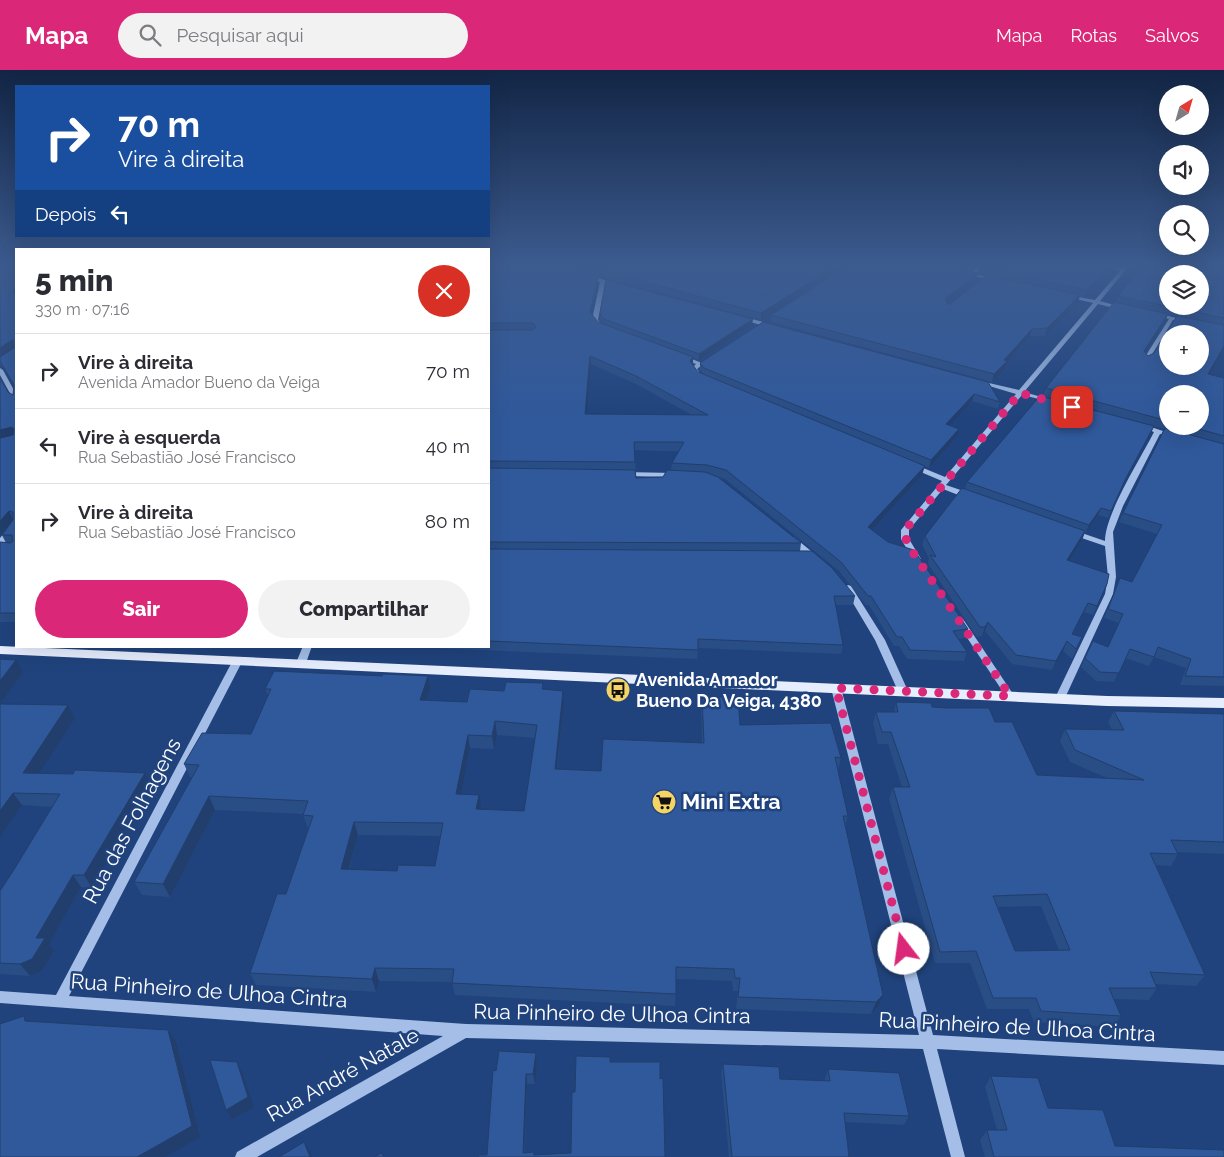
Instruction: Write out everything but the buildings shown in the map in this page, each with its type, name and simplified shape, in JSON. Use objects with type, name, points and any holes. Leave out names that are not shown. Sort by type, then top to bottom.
[{"type":"main road","points":[[0,650],[1224,704]]},
{"type":"street","points":[[596,318],[601,327],[610,332]]},
{"type":"street","points":[[740,318],[780,328]]},
{"type":"street","points":[[922,566],[906,539],[905,530],[1082,318]]},
{"type":"street","points":[[1146,360],[1172,318],[1189,322]]},
{"type":"street","points":[[754,328],[768,319]]},
{"type":"street","points":[[674,354],[700,364]]},
{"type":"street","points":[[708,358],[694,369],[694,372],[709,381]]},
{"type":"street","points":[[0,370],[14,392]]},
{"type":"street","points":[[972,380],[1057,403]]},
{"type":"street","points":[[1130,423],[1177,436]]},
{"type":"street","points":[[1060,698],[1109,594],[1112,577],[1108,545],[1109,532],[1119,506],[1158,431]]},
{"type":"street","points":[[906,464],[978,499]]},
{"type":"street","points":[[617,474],[683,475]]},
{"type":"street","points":[[0,542],[15,525]]},
{"type":"street","points":[[1062,528],[1108,545]]},
{"type":"street","points":[[782,531],[820,562]]},
{"type":"street","points":[[792,556],[812,556]]},
{"type":"street","points":[[842,582],[848,588],[880,640],[903,691]]},
{"type":"street","points":[[954,612],[1010,696]]},
{"type":"street","points":[[301,663],[307,648]]},
{"type":"street","name":"Rua das Folhagens","points":[[60,1000],[238,660]]},
{"type":"street","points":[[836,688],[958,1157]]},
{"type":"street","name":"Rua Pinheiro de Ulhoa Cintra","points":[[0,997],[466,1031],[928,1042],[1224,1058]]},
{"type":"street","name":"Rua André Natale","points":[[242,1157],[466,1031]]},
{"type":"place","name":"Avenida Amador Bueno Da Veiga, 4380","points":[[618,690]]},
{"type":"place","name":"Mini Extra","points":[[664,802]]},
{"type":"route","points":[[904,949],[836,688],[1010,696],[912,551],[904,534],[905,530],[941,486],[1020,393],[1072,407]]}]
